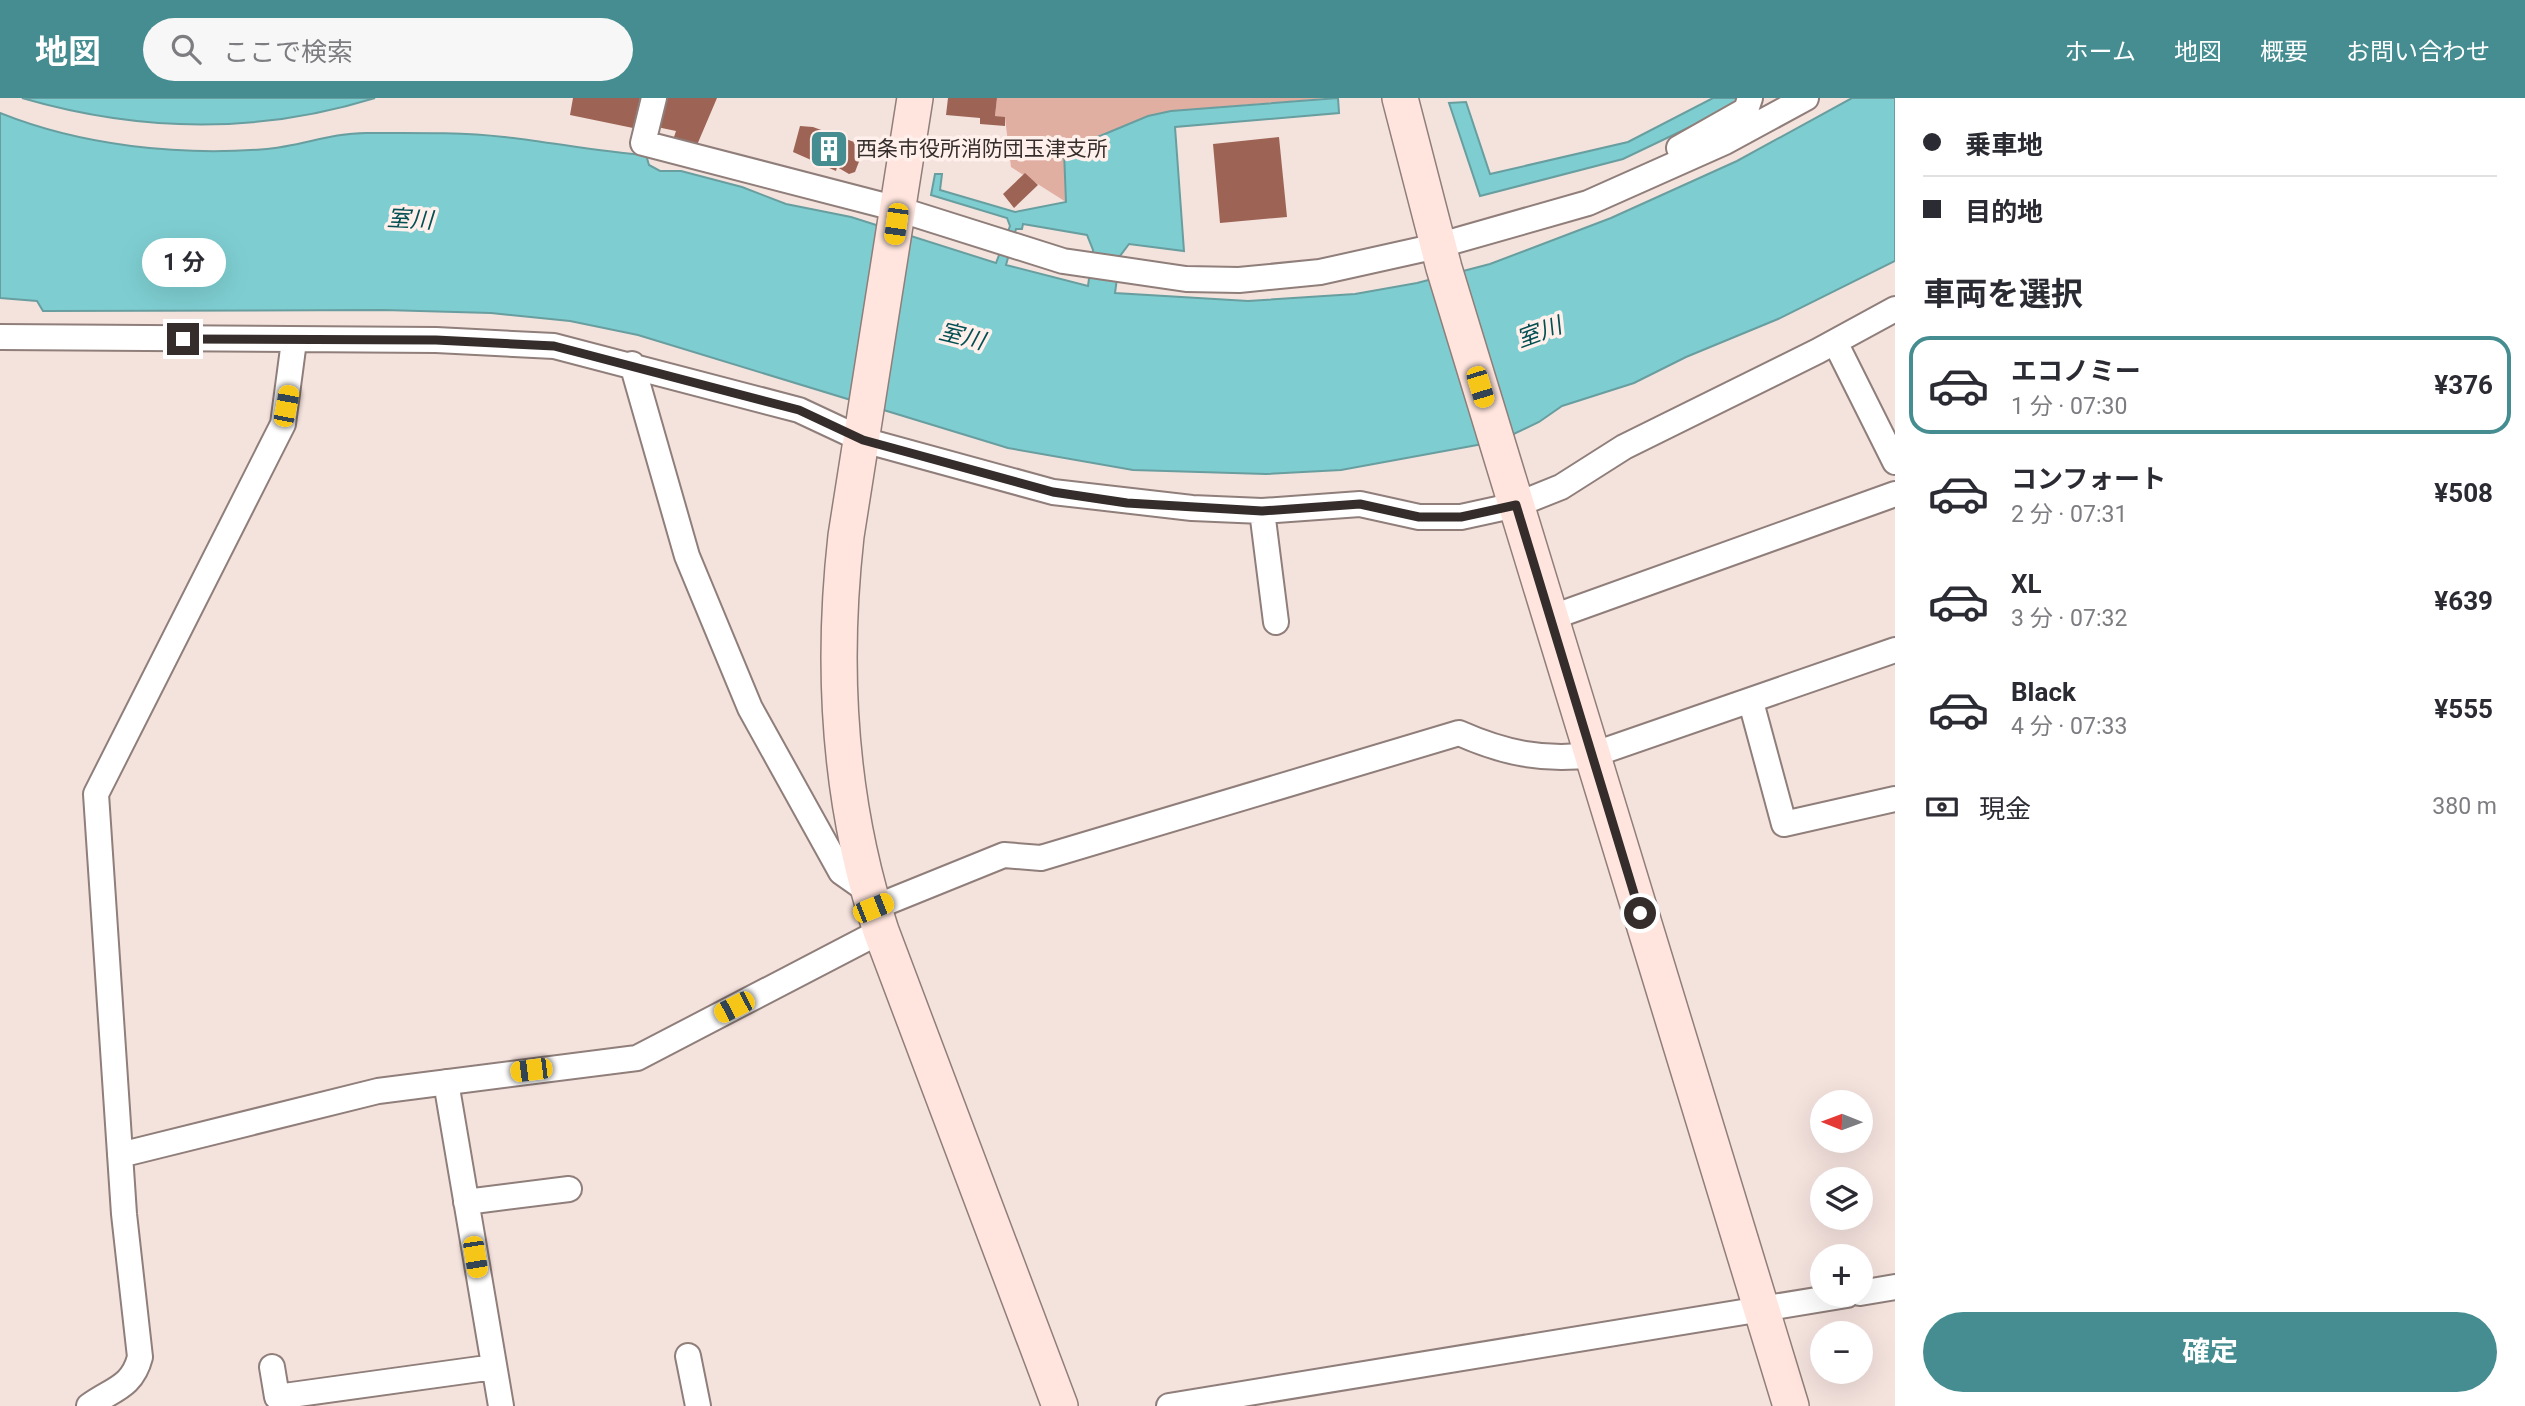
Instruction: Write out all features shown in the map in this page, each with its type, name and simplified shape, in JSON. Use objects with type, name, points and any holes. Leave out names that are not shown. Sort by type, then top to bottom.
[{"type":"street","points":[[654,98],[643,143],[897,217],[1092,267],[1185,279],[1239,280],[1441,257],[1638,182],[1725,142],[1806,98]]},
{"type":"street","points":[[915,98],[846,536],[838,609],[838,672],[849,803],[874,910],[1060,1406]]},
{"type":"street","points":[[1400,98],[1441,257],[1791,1406]]},
{"type":"street","points":[[1638,182],[1679,148],[1746,110],[1750,98]]},
{"type":"street","points":[[0,337],[436,340],[554,346],[632,364],[865,427],[1053,492],[1127,503],[1262,511],[1360,504],[1419,517],[1461,517],[1516,505],[1561,487],[1624,447],[1835,342],[1895,309]]},
{"type":"street","points":[[89,1406],[124,1385],[136,1373],[140,1357],[120,1154],[96,794],[283,424],[294,341]]},
{"type":"street","points":[[1835,342],[1895,462]]},
{"type":"street","points":[[632,364],[687,556],[750,708],[841,872],[874,910]]},
{"type":"street","points":[[1550,618],[1895,494]]},
{"type":"street","points":[[1262,511],[1276,621]]},
{"type":"street","points":[[120,1154],[378,1091],[636,1058],[874,910],[1004,855],[1041,858],[1459,733],[1496,749],[1525,756],[1561,759],[1592,755],[1895,650]]},
{"type":"street","points":[[1751,702],[1784,824],[1895,799]]},
{"type":"street","points":[[446,1082],[501,1406]]},
{"type":"street","points":[[466,1202],[569,1189]]},
{"type":"street","points":[[1873,1291],[1895,1287]]},
{"type":"street","points":[[1169,1406],[1810,1301]]},
{"type":"street","points":[[688,1356],[698,1406]]},
{"type":"street","points":[[272,1367],[277,1397],[494,1367]]},
{"type":"shaded area","points":[[997,98],[1327,98],[1171,111],[1148,116],[1064,151],[1066,202],[1011,167],[1005,118],[995,116]]},
{"type":"water","points":[[22,98],[375,98],[287,118],[199,124],[110,117]]},
{"type":"water","name":"室川","points":[[1338,98],[1339,113],[1175,127],[1184,251],[1129,244],[1120,256],[1115,293],[1248,301],[1355,294],[1417,283],[1490,264],[1611,218],[1737,161],[1852,98],[1895,98],[1895,261],[1778,319],[1686,357],[1634,383],[1562,406],[1539,422],[1499,441],[1341,470],[1266,474],[1133,470],[1008,448],[638,335],[570,321],[491,313],[384,310],[43,311],[37,301],[0,298],[0,113],[64,134],[165,149],[234,151],[267,149],[353,134],[435,133],[504,137],[646,155],[649,165],[660,171],[681,171],[742,187],[786,204],[851,217],[996,263],[1010,226],[1007,218],[931,195],[935,174],[942,174],[940,190],[1015,212],[1066,202],[1064,151],[1148,116],[1171,111]],"holes":[[[1023,224],[1087,235],[1093,250],[1088,286],[1006,265],[1016,229],[1022,229]]]},
{"type":"water","points":[[1713,98],[1739,98],[1736,105],[1623,159],[1480,196],[1449,103],[1466,102],[1490,174],[1628,142]]},
{"type":"building","points":[[573,98],[640,98],[633,128],[570,115]]},
{"type":"building","points":[[665,98],[717,98],[697,145],[674,137],[676,131],[657,127]]},
{"type":"building","points":[[948,98],[997,98],[995,116],[1005,117],[1005,126],[980,124],[980,118],[946,115]]},
{"type":"building","name":"西条市役所消防団玉津支所","points":[[800,126],[813,127],[865,146],[855,172],[849,174],[837,167],[836,171],[793,152]]},
{"type":"building","points":[[1279,137],[1287,217],[1220,223],[1213,144]]},
{"type":"building","points":[[1025,173],[1038,185],[1014,208],[1003,194]]},
{"type":"place","name":"西条市役所消防団玉津支所","points":[[829,149]]},
{"type":"route","points":[[183,339],[436,340],[554,346],[632,364],[799,410],[863,440],[1053,492],[1127,503],[1262,511],[1360,504],[1419,517],[1461,517],[1516,505],[1640,913]]}]
